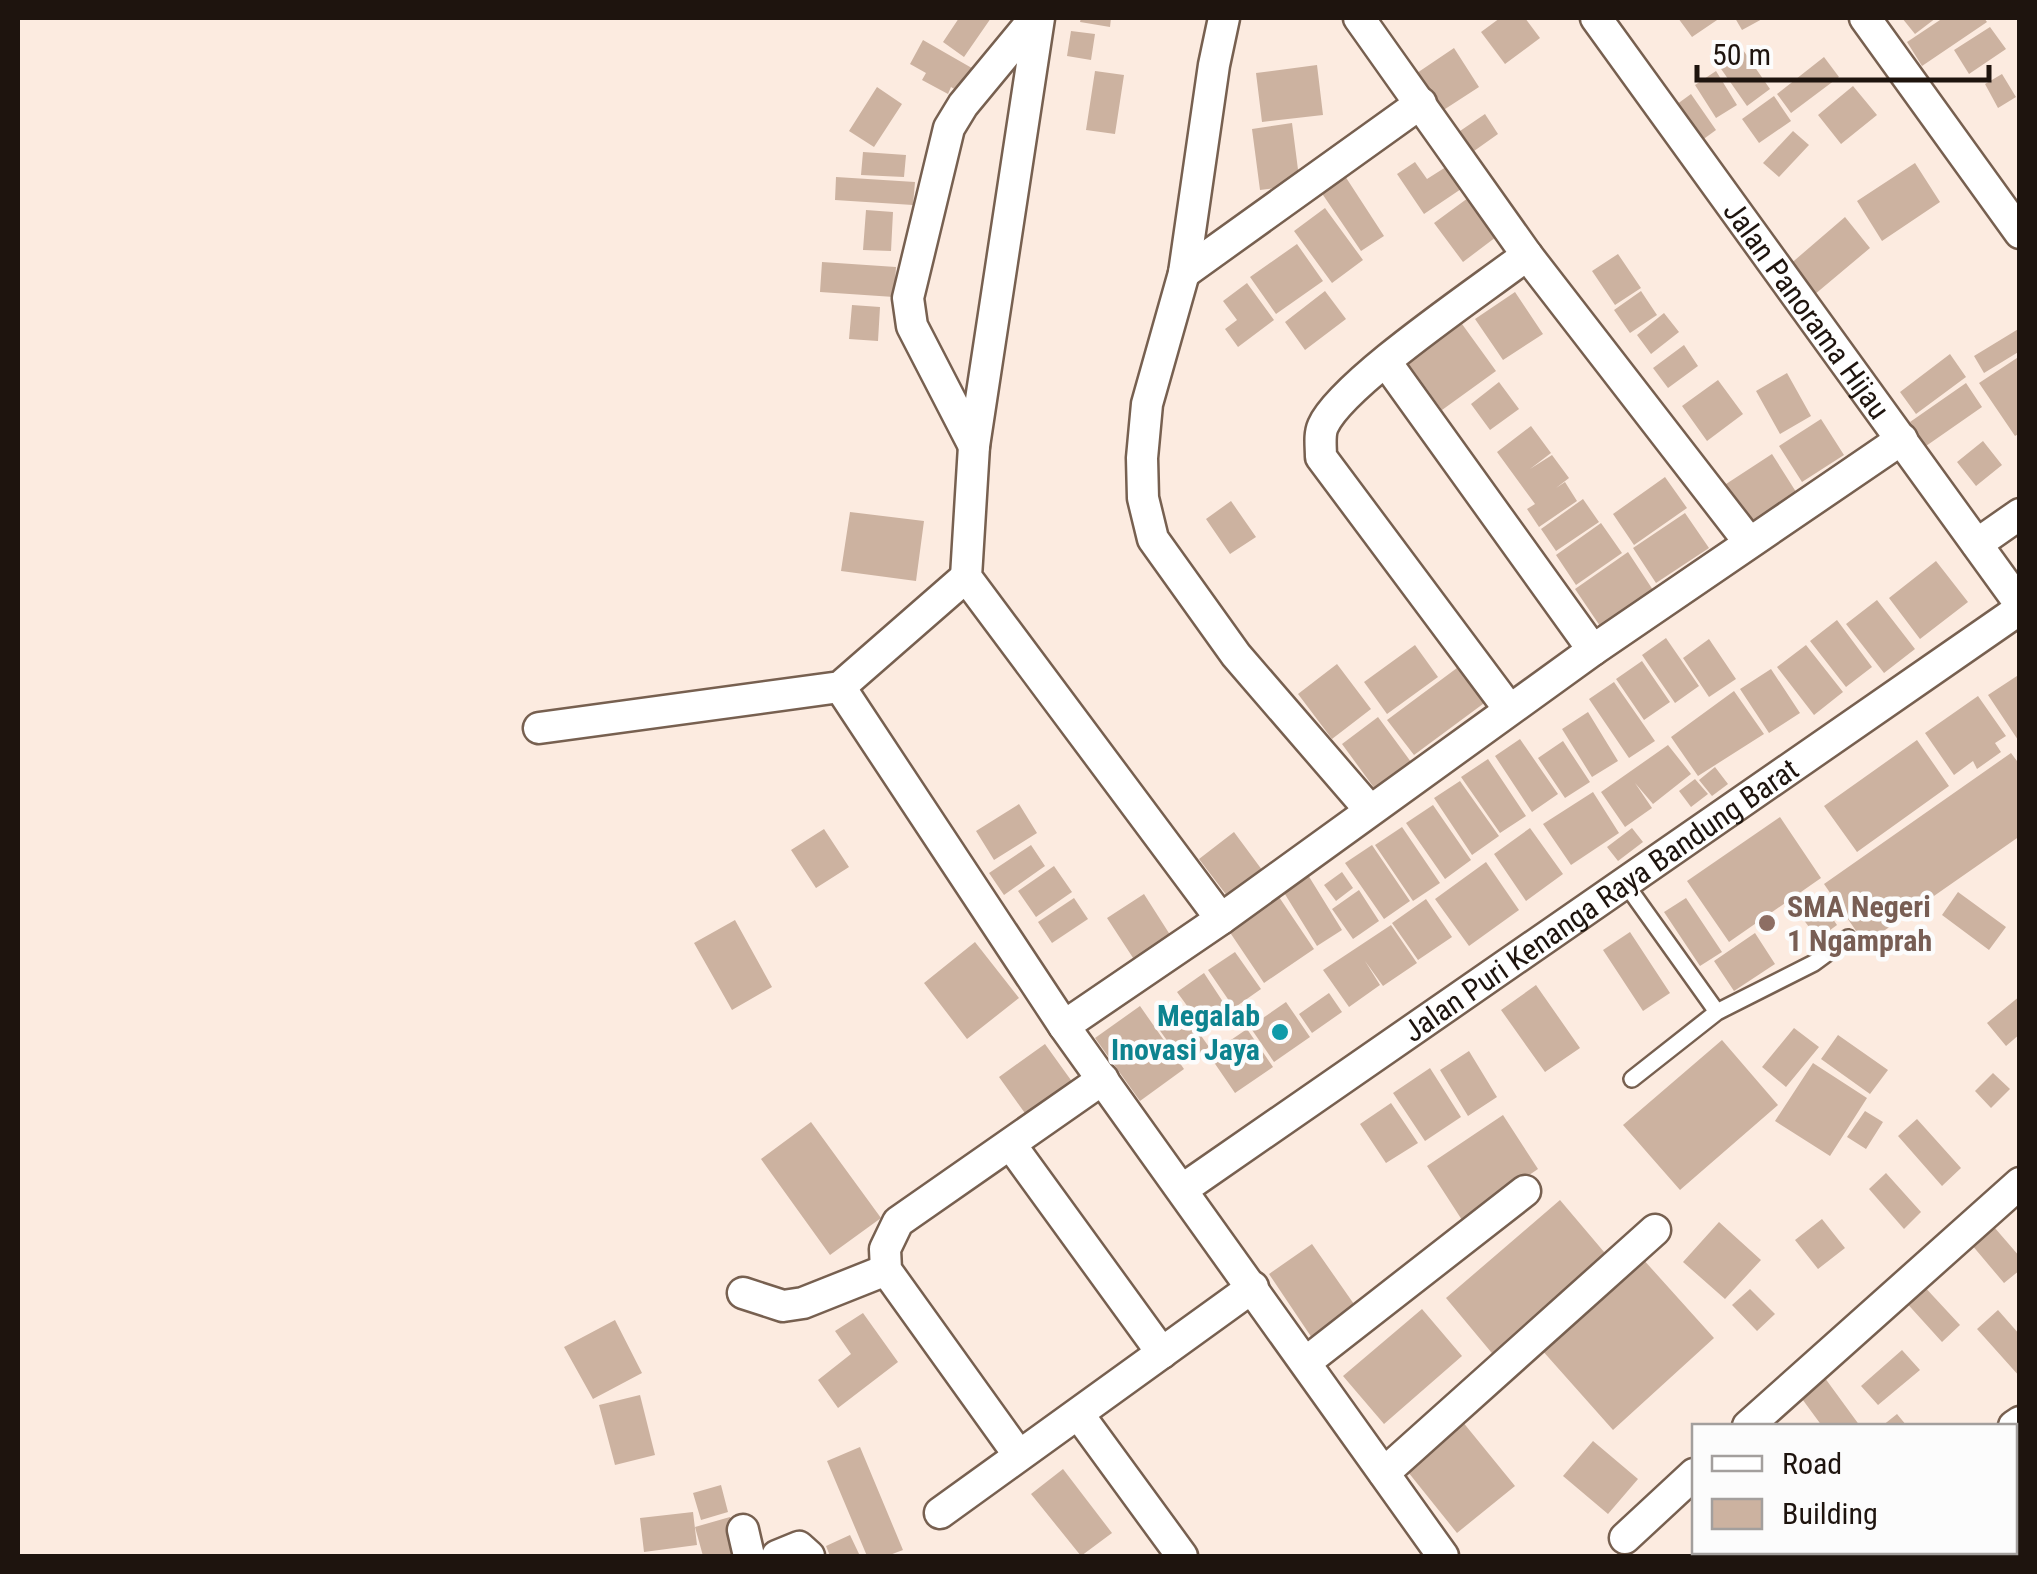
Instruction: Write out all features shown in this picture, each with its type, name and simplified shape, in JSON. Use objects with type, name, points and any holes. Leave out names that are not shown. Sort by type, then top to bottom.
[{"type":"street","points":[[974,446],[912,326],[908,298],[949,128],[963,105],[1037,18]]},
{"type":"street","points":[[1037,18],[974,446],[966,578],[1221,919]]},
{"type":"street","points":[[1224,18],[1184,273],[1148,404],[1144,498],[1154,540],[1236,655],[1368,809]]},
{"type":"street","points":[[1359,18],[1527,255],[1748,542]]},
{"type":"street","name":"Jalan Panorama Hijau","points":[[1596,18],[2020,606]]},
{"type":"street","points":[[1866,18],[2020,234]]},
{"type":"street","points":[[1184,273],[1421,102]]},
{"type":"street","points":[[1510,709],[1322,457],[1321,430],[1334,408],[1386,362],[1527,255]]},
{"type":"street","points":[[1386,362],[1593,650]]},
{"type":"street","points":[[1064,1026],[1221,919],[1593,650],[1902,438]]},
{"type":"street","points":[[1977,544],[2020,514]]},
{"type":"street","points":[[539,728],[840,687],[966,578]]},
{"type":"street","name":"Jalan Puri Kenanga Raya Bandung Barat","points":[[1183,1189],[2020,606]]},
{"type":"street","points":[[840,687],[1064,1026],[1443,1556]]},
{"type":"street","points":[[1018,1454],[886,1270],[885,1249],[898,1222],[1103,1079]]},
{"type":"street","points":[[1012,1144],[1162,1353]]},
{"type":"street","points":[[1750,1424],[2020,1183]]},
{"type":"street","points":[[1306,1362],[1525,1191]]},
{"type":"street","points":[[1384,1474],[1655,1230]]},
{"type":"street","points":[[743,1292],[783,1306],[802,1303],[886,1270]]},
{"type":"street","points":[[940,1512],[1253,1287]]},
{"type":"street","points":[[1078,1415],[1182,1556]]},
{"type":"street","points":[[1624,1538],[1692,1479]]},
{"type":"street","points":[[776,1556],[799,1547],[809,1556]]},
{"type":"lane","points":[[1626,883],[1717,1012]]},
{"type":"lane","points":[[1632,1079],[1717,1012],[1814,963],[1848,938]]},
{"type":"building","points":[[959,18],[991,18],[964,57],[943,42]]},
{"type":"building","points":[[1081,18],[1111,18],[1110,27],[1080,22]]},
{"type":"building","points":[[1500,18],[1525,18],[1540,38],[1505,64],[1481,32]]},
{"type":"building","points":[[1678,18],[1720,18],[1692,37]]},
{"type":"building","points":[[1735,18],[1764,18],[1742,30]]},
{"type":"building","points":[[1902,18],[1936,18],[1915,34]]},
{"type":"building","points":[[1943,18],[1984,18],[1987,22],[1922,66],[1907,42]]},
{"type":"building","points":[[1990,27],[2006,49],[1969,74],[1954,50]]},
{"type":"building","points":[[1071,31],[1095,34],[1091,60],[1067,56]]},
{"type":"building","points":[[923,40],[977,71],[964,95],[951,87],[948,94],[922,80],[926,73],[910,64]]},
{"type":"building","points":[[1454,48],[1479,87],[1442,111],[1417,73]]},
{"type":"building","points":[[1743,50],[1770,89],[1747,106],[1719,66]]},
{"type":"building","points":[[1824,57],[1839,77],[1791,113],[1777,94]]},
{"type":"building","points":[[1317,65],[1323,115],[1262,122],[1256,73]]},
{"type":"building","points":[[1095,71],[1124,75],[1115,134],[1086,130]]},
{"type":"building","points":[[1716,71],[1737,105],[1716,118],[1695,85]]},
{"type":"building","points":[[2002,74],[2016,97],[1998,108],[1985,84]]},
{"type":"building","points":[[1853,86],[1877,115],[1841,144],[1818,115]]},
{"type":"building","points":[[877,87],[902,104],[874,147],[849,131]]},
{"type":"building","points":[[1691,94],[1716,130],[1694,146],[1669,110]]},
{"type":"building","points":[[1774,96],[1791,121],[1759,143],[1742,119]]},
{"type":"building","points":[[1485,114],[1498,134],[1474,151],[1460,131]]},
{"type":"building","points":[[1292,123],[1300,185],[1260,190],[1252,129]]},
{"type":"building","points":[[1793,131],[1809,145],[1779,177],[1763,163]]},
{"type":"building","points":[[863,152],[906,155],[904,177],[861,175]]},
{"type":"building","points":[[1415,162],[1427,179],[1449,165],[1464,187],[1424,214],[1397,174]]},
{"type":"building","points":[[1915,163],[1940,202],[1882,241],[1857,201]]},
{"type":"building","points":[[1345,176],[1384,236],[1361,251],[1321,192]]},
{"type":"building","points":[[836,177],[915,182],[913,205],[835,200]]},
{"type":"building","points":[[1468,198],[1496,237],[1463,262],[1434,223]]},
{"type":"building","points":[[1325,208],[1363,260],[1332,283],[1294,231]]},
{"type":"building","points":[[866,210],[893,212],[891,251],[863,250]]},
{"type":"building","points":[[1845,217],[1870,248],[1814,295],[1788,266]]},
{"type":"building","points":[[1297,244],[1323,281],[1276,314],[1250,277]]},
{"type":"building","points":[[1618,254],[1641,288],[1615,305],[1592,271]]},
{"type":"building","points":[[822,262],[896,267],[894,297],[820,292]]},
{"type":"building","points":[[1247,283],[1274,320],[1238,347],[1225,329],[1237,320],[1223,301]]},
{"type":"building","points":[[1325,291],[1346,319],[1305,350],[1285,322]]},
{"type":"building","points":[[1641,291],[1657,315],[1630,333],[1614,310]]},
{"type":"building","points":[[1515,292],[1543,334],[1503,360],[1475,319]]},
{"type":"building","points":[[852,305],[880,307],[878,341],[849,339]]},
{"type":"building","points":[[1664,313],[1679,332],[1651,354],[1637,335]]},
{"type":"building","points":[[1462,324],[1496,371],[1442,410],[1408,363]]},
{"type":"building","points":[[2020,328],[2020,351],[1984,373],[1974,356]]},
{"type":"building","points":[[1684,345],[1698,366],[1668,388],[1653,368]]},
{"type":"building","points":[[1950,354],[1966,377],[1916,414],[1900,392]]},
{"type":"building","points":[[2020,356],[2020,433],[2015,436],[1979,383]]},
{"type":"building","points":[[1787,373],[1811,416],[1780,434],[1756,391]]},
{"type":"building","points":[[1718,380],[1743,414],[1707,441],[1682,406]]},
{"type":"building","points":[[1499,382],[1519,409],[1490,430],[1471,404]]},
{"type":"building","points":[[1966,383],[1982,407],[1926,446],[1910,422]]},
{"type":"building","points":[[1821,419],[1844,455],[1802,482],[1779,446]]},
{"type":"building","points":[[1531,426],[1551,453],[1530,469],[1552,455],[1569,478],[1556,488],[1565,482],[1577,501],[1539,527],[1527,509],[1535,504],[1497,452]]},
{"type":"building","points":[[1983,441],[2002,465],[1976,486],[1957,462]]},
{"type":"building","points":[[1772,454],[1798,495],[1748,527],[1723,486]]},
{"type":"building","points":[[1665,477],[1687,508],[1634,545],[1613,514]]},
{"type":"building","points":[[1583,499],[1599,522],[1556,551],[1541,529]]},
{"type":"building","points":[[1231,501],[1256,537],[1230,554],[1206,519]]},
{"type":"building","points":[[850,512],[924,521],[916,581],[841,571]]},
{"type":"building","points":[[1685,513],[1709,548],[1656,583],[1633,548]]},
{"type":"building","points":[[1601,523],[1622,553],[1576,585],[1556,555]]},
{"type":"building","points":[[1628,552],[1653,590],[1600,626],[1575,589]]},
{"type":"building","points":[[1936,561],[1968,602],[1920,639],[1889,598]]},
{"type":"building","points":[[1877,600],[1915,649],[1884,673],[1846,624]]},
{"type":"building","points":[[1837,620],[1872,667],[1846,687],[1810,641]]},
{"type":"building","points":[[1666,638],[1699,686],[1675,703],[1642,655]]},
{"type":"building","points":[[1709,639],[1736,679],[1709,697],[1683,658]]},
{"type":"building","points":[[1415,645],[1438,677],[1387,714],[1364,682]]},
{"type":"building","points":[[1806,645],[1843,692],[1814,715],[1777,667]]},
{"type":"building","points":[[1642,661],[1670,702],[1644,720],[1616,679]]},
{"type":"building","points":[[1337,664],[1371,709],[1332,739],[1298,694]]},
{"type":"building","points":[[1461,665],[1487,701],[1414,755],[1387,720]]},
{"type":"building","points":[[1771,669],[1800,713],[1769,733],[1740,689]]},
{"type":"building","points":[[2020,674],[2020,743],[1988,695]]},
{"type":"building","points":[[1614,682],[1655,741],[1629,758],[1589,699]]},
{"type":"building","points":[[1734,691],[1764,734],[1698,776],[1671,737]]},
{"type":"building","points":[[1978,696],[2006,736],[1995,743],[2001,752],[1977,769],[1973,761],[1954,775],[1925,733]]},
{"type":"building","points":[[1588,712],[1618,761],[1592,777],[1562,729]]},
{"type":"building","points":[[1378,717],[1411,762],[1375,789],[1342,744]]},
{"type":"building","points":[[1520,739],[1558,794],[1532,812],[1495,756]]},
{"type":"building","points":[[1917,740],[1949,786],[1857,852],[1824,806]]},
{"type":"building","points":[[1563,741],[1590,782],[1565,798],[1538,758]]},
{"type":"building","points":[[1668,745],[1691,774],[1653,804],[1635,783],[1652,808],[1625,827],[1601,792]]},
{"type":"building","points":[[2011,753],[2020,765],[2020,836],[1865,944],[1824,884]]},
{"type":"building","points":[[1488,759],[1526,816],[1500,833],[1461,777]]},
{"type":"building","points":[[1715,767],[1728,784],[1712,796],[1699,780]]},
{"type":"building","points":[[1695,779],[1708,794],[1691,807],[1679,791]]},
{"type":"building","points":[[1460,781],[1499,836],[1472,855],[1434,798]]},
{"type":"building","points":[[1593,792],[1619,833],[1571,865],[1543,824]]},
{"type":"building","points":[[1019,804],[1037,833],[994,860],[976,831]]},
{"type":"building","points":[[1433,805],[1471,860],[1445,879],[1406,823]]},
{"type":"building","points":[[1780,817],[1821,878],[1729,942],[1687,881]]},
{"type":"building","points":[[1402,827],[1440,883],[1413,901],[1375,845]]},
{"type":"building","points":[[1530,828],[1563,874],[1526,901],[1494,854]]},
{"type":"building","points":[[1632,828],[1643,842],[1618,861],[1607,847]]},
{"type":"building","points":[[824,829],[849,867],[816,888],[791,850]]},
{"type":"building","points":[[1234,832],[1268,878],[1234,905],[1199,859]]},
{"type":"building","points":[[1031,845],[1045,866],[1004,895],[989,873]]},
{"type":"building","points":[[1372,845],[1410,901],[1384,919],[1345,863]]},
{"type":"building","points":[[1486,862],[1519,910],[1469,946],[1435,899]]},
{"type":"building","points":[[1054,866],[1072,892],[1036,917],[1018,891]]},
{"type":"building","points":[[1342,872],[1353,888],[1336,901],[1324,885]]},
{"type":"building","points":[[1308,875],[1342,930],[1317,946],[1283,891]]},
{"type":"building","points":[[1359,890],[1379,921],[1353,939],[1332,909]]},
{"type":"building","points":[[1958,892],[2006,927],[1989,950],[1942,915]]},
{"type":"building","points":[[1144,894],[1174,941],[1137,964],[1107,918]]},
{"type":"building","points":[[1279,897],[1314,949],[1264,983],[1229,931]]},
{"type":"building","points":[[1074,898],[1088,919],[1052,943],[1038,922]]},
{"type":"building","points":[[1686,898],[1722,952],[1700,966],[1664,912]]},
{"type":"building","points":[[1426,899],[1452,937],[1418,960],[1392,923]]},
{"type":"building","points":[[1820,900],[1837,925],[1818,939],[1800,915]]},
{"type":"building","points":[[735,920],[772,987],[732,1010],[694,943]]},
{"type":"building","points":[[1391,925],[1417,963],[1383,986],[1365,961],[1380,985],[1349,1007],[1323,970]]},
{"type":"building","points":[[1630,932],[1670,993],[1643,1011],[1603,950]]},
{"type":"building","points":[[1755,933],[1775,964],[1734,991],[1714,961]]},
{"type":"building","points":[[975,942],[1019,998],[967,1039],[924,983]]},
{"type":"building","points":[[1235,952],[1261,989],[1234,1008],[1208,970]]},
{"type":"building","points":[[1204,973],[1229,1011],[1204,1029],[1177,992]]},
{"type":"building","points":[[1536,985],[1580,1048],[1545,1072],[1501,1010]]},
{"type":"building","points":[[1329,993],[1342,1012],[1312,1033],[1299,1014]]},
{"type":"building","points":[[2020,996],[2020,1034],[2006,1046],[1987,1023]]},
{"type":"building","name":"Megalab Inovasi Jaya","points":[[1286,1002],[1310,1037],[1274,1062],[1250,1027]]},
{"type":"building","points":[[1140,1006],[1184,1069],[1140,1101],[1095,1038]]},
{"type":"building","points":[[1183,1010],[1209,1047],[1184,1064],[1158,1028]]},
{"type":"building","points":[[1794,1028],[1819,1047],[1786,1087],[1762,1067]]},
{"type":"building","points":[[1247,1029],[1273,1067],[1235,1093],[1209,1055]]},
{"type":"building","points":[[1838,1035],[1888,1070],[1870,1094],[1821,1059]]},
{"type":"building","points":[[1722,1040],[1778,1105],[1680,1190],[1623,1125]]},
{"type":"building","points":[[1045,1044],[1073,1083],[1027,1116],[999,1077]]},
{"type":"building","points":[[1469,1051],[1497,1097],[1468,1116],[1440,1070]]},
{"type":"building","points":[[1813,1063],[1867,1098],[1830,1156],[1775,1121]]},
{"type":"building","points":[[1430,1068],[1461,1117],[1425,1141],[1393,1093]]},
{"type":"building","points":[[1993,1073],[2010,1089],[1991,1108],[1975,1091]]},
{"type":"building","points":[[1391,1103],[1418,1143],[1386,1163],[1360,1124]]},
{"type":"building","points":[[1865,1111],[1883,1122],[1866,1149],[1847,1137]]},
{"type":"building","points":[[1503,1115],[1538,1169],[1462,1220],[1427,1166]]},
{"type":"building","points":[[1917,1119],[1961,1168],[1942,1186],[1898,1136]]},
{"type":"building","points":[[811,1122],[881,1218],[830,1255],[761,1159]]},
{"type":"building","points":[[1886,1173],[1921,1212],[1904,1229],[1869,1189]]},
{"type":"building","points":[[1560,1200],[1610,1259],[1496,1358],[1446,1298]]},
{"type":"building","points":[[1822,1219],[1845,1248],[1818,1269],[1795,1240]]},
{"type":"building","points":[[1988,1220],[2020,1257],[2020,1270],[2004,1283],[1966,1238]]},
{"type":"building","points":[[1719,1222],[1761,1260],[1725,1299],[1683,1262]]},
{"type":"building","points":[[1312,1244],[1356,1307],[1312,1338],[1269,1274]]},
{"type":"building","points":[[1642,1258],[1714,1338],[1613,1430],[1541,1349]]},
{"type":"building","points":[[1921,1283],[1960,1325],[1942,1342],[1903,1299]]},
{"type":"building","points":[[1750,1289],[1775,1314],[1757,1331],[1732,1305]]},
{"type":"building","points":[[1422,1309],[1462,1356],[1384,1424],[1343,1376]]},
{"type":"building","points":[[1998,1310],[2020,1335],[2020,1377],[1977,1329]]},
{"type":"building","points":[[863,1313],[898,1362],[838,1408],[818,1380],[851,1354],[835,1331]]},
{"type":"building","points":[[615,1320],[642,1373],[593,1399],[564,1347]]},
{"type":"building","points":[[1902,1350],[1920,1370],[1878,1405],[1861,1386]]},
{"type":"building","points":[[1822,1374],[1859,1424],[1821,1424],[1797,1392]]},
{"type":"building","points":[[640,1395],[655,1455],[615,1465],[599,1405]]},
{"type":"building","points":[[1897,1414],[1905,1424],[1884,1424]]},
{"type":"building","points":[[1462,1421],[1515,1486],[1457,1533],[1404,1467]]},
{"type":"building","points":[[1593,1441],[1638,1479],[1608,1514],[1563,1476]]},
{"type":"building","points":[[860,1447],[903,1550],[887,1556],[867,1556],[827,1461]]},
{"type":"building","points":[[1063,1469],[1112,1533],[1081,1556],[1031,1494]]},
{"type":"building","points":[[721,1485],[728,1512],[701,1520],[693,1493]]},
{"type":"building","points":[[693,1512],[697,1545],[644,1552],[640,1518]]},
{"type":"building","points":[[730,1517],[741,1556],[703,1556],[695,1527]]},
{"type":"building","points":[[850,1535],[860,1556],[830,1556],[826,1546]]},
{"type":"place","name":"SMA Negeri 1 Ngamprah","points":[[1767,923]]},
{"type":"place","name":"Megalab Inovasi Jaya","points":[[1280,1032]]}]
